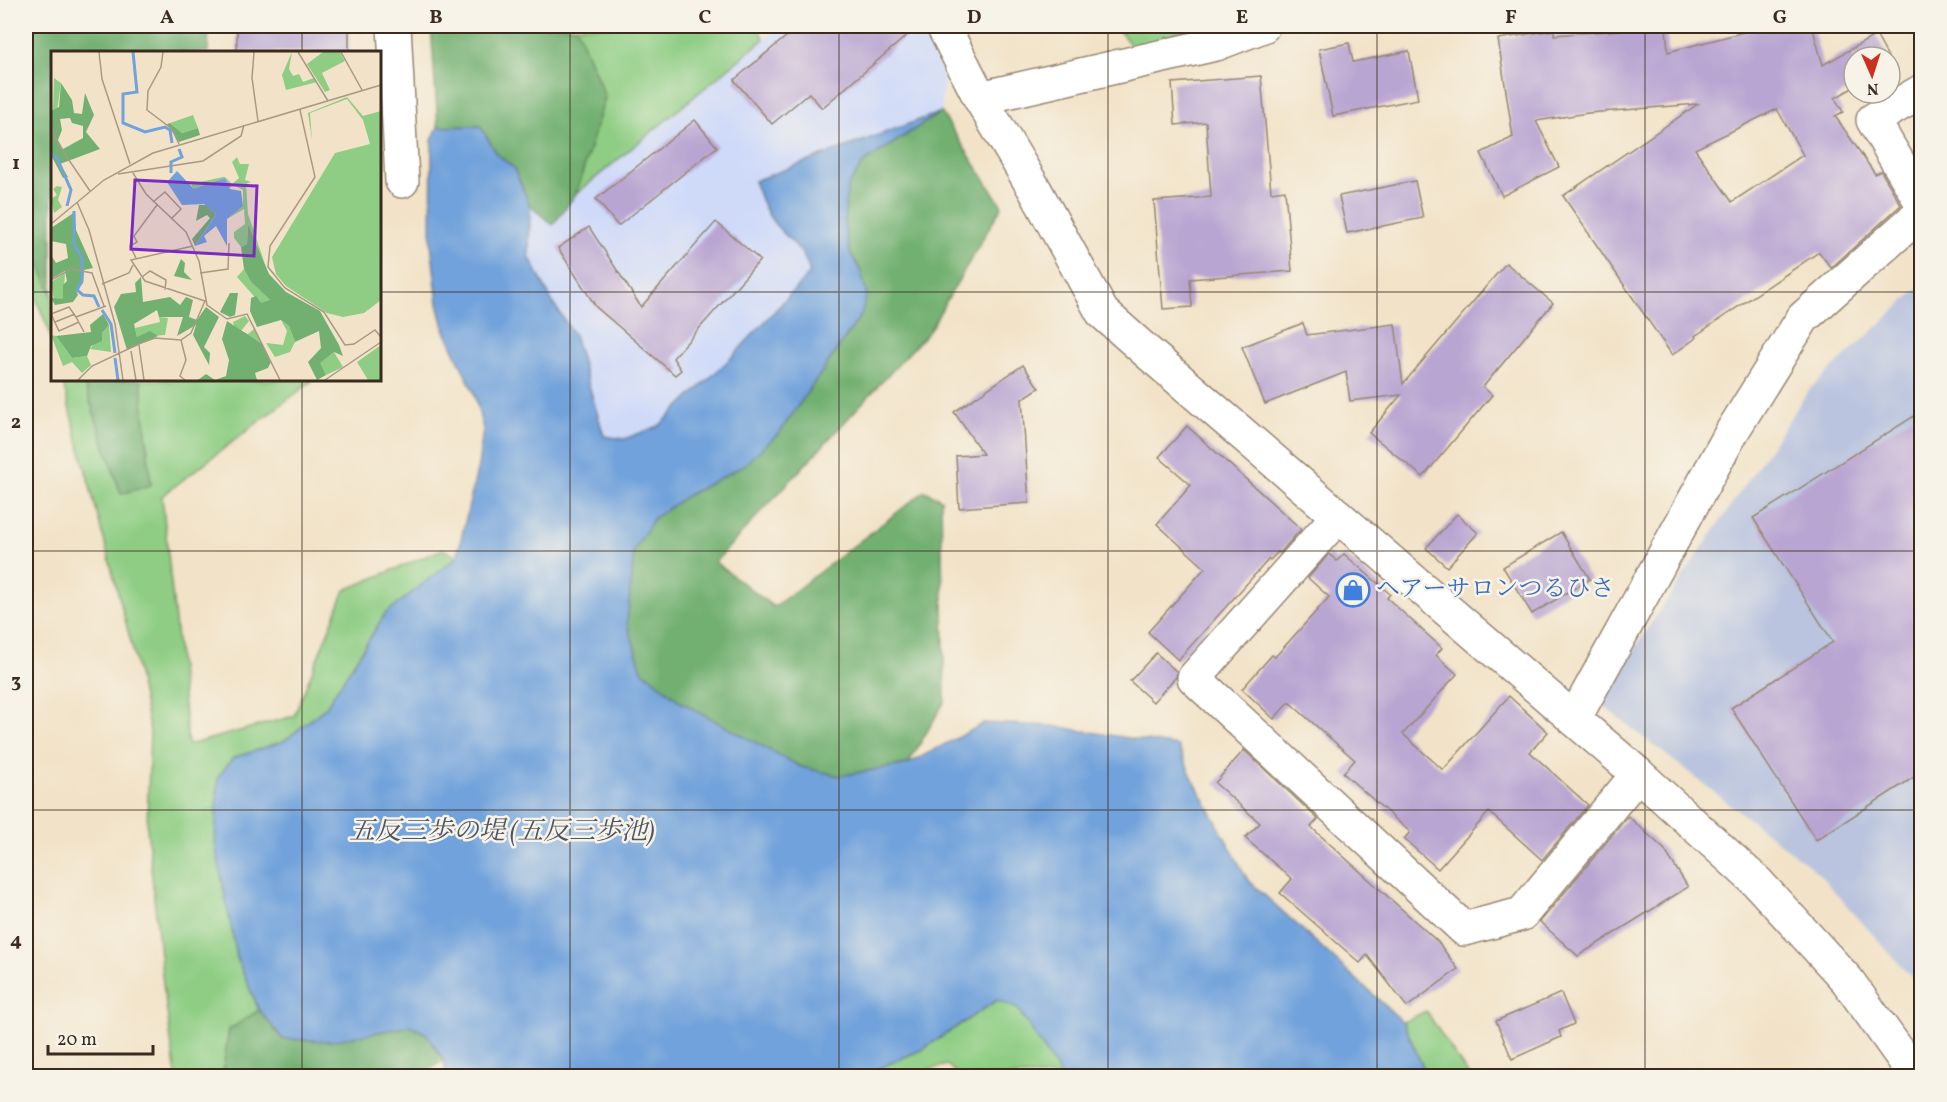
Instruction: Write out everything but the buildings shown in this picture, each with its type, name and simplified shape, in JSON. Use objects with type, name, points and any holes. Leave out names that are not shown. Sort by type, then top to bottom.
[{"type":"street","points":[[394,26],[402,181]]},
{"type":"street","points":[[943,26],[980,98],[1035,190],[1102,312],[1638,774],[1757,882],[1847,980],[1916,1077]]},
{"type":"street","points":[[980,98],[1216,44],[1263,26]]},
{"type":"street","points":[[1922,91],[1873,120],[1922,202]]},
{"type":"street","points":[[1574,719],[1733,430],[1803,318],[1922,212]]},
{"type":"street","points":[[1338,516],[1194,678],[1464,929],[1522,914],[1638,774]]},
{"type":"shaded area","points":[[780,26],[918,26],[944,75],[941,112],[755,181],[764,207],[775,224],[806,257],[810,273],[732,357],[659,426],[624,439],[605,436],[574,335],[553,303],[529,256],[530,206],[553,224],[576,194]]},
{"type":"shaded area","points":[[1921,286],[1921,988],[1816,871],[1598,702],[1809,390]]},
{"type":"green space","points":[[26,26],[209,26],[208,51],[51,51],[51,293],[26,232]]},
{"type":"green space","points":[[431,26],[576,26],[605,97],[576,194],[553,225],[530,206],[514,169],[497,154],[480,126],[438,127]]},
{"type":"green space","points":[[576,26],[757,26],[764,39],[576,194],[605,97]]},
{"type":"green space","points":[[1115,26],[1209,26],[1134,49]]},
{"type":"green space","points":[[941,112],[1002,206],[929,331],[715,562],[774,607],[925,491],[941,499],[945,701],[908,764],[839,776],[801,767],[682,703],[642,670],[627,623],[634,550],[654,518],[688,495],[743,466],[780,432],[861,315],[860,269],[850,253],[845,228],[848,186],[864,162]]},
{"type":"green space","points":[[26,232],[51,293],[51,340],[48,328],[26,274]]},
{"type":"green space","points":[[62,381],[83,381],[121,494],[151,484],[141,381],[312,381],[162,496],[188,745],[294,716],[345,590],[443,549],[457,557],[385,614],[326,707],[284,741],[233,758],[237,958],[259,1010],[229,1030],[222,1076],[176,1076],[163,984],[147,828],[150,731],[133,650]]},
{"type":"green space","points":[[83,381],[141,381],[151,485],[121,494]]},
{"type":"green space","points":[[997,1000],[1018,1009],[1061,1076],[960,1076],[947,1065],[905,1076],[856,1076],[866,1074],[923,1049]]},
{"type":"green space","points":[[259,1010],[283,1039],[372,1033],[410,1026],[426,1033],[444,1060],[420,1076],[222,1076],[229,1030]]},
{"type":"green space","points":[[1426,1011],[1469,1076],[1427,1076],[1403,1022]]},
{"type":"water","name":"五反三歩の堤 (五反三歩池)","points":[[941,112],[864,162],[848,186],[845,228],[850,253],[860,269],[867,295],[861,315],[780,432],[743,466],[688,495],[654,518],[634,550],[627,623],[642,670],[682,703],[801,767],[839,776],[908,764],[985,723],[1053,726],[1178,746],[1193,779],[1248,880],[1403,1022],[1427,1076],[1061,1076],[1018,1009],[997,1000],[923,1049],[866,1074],[856,1076],[446,1076],[444,1060],[426,1033],[410,1026],[331,1041],[283,1039],[259,1010],[237,958],[215,844],[218,777],[233,758],[284,741],[326,707],[385,614],[457,557],[478,466],[483,429],[474,393],[445,331],[438,304],[431,243],[432,140],[438,127],[480,126],[497,154],[514,168],[530,206],[529,256],[553,303],[574,335],[604,436],[624,439],[659,426],[732,357],[810,273],[800,251],[768,214],[754,181]]},
{"type":"place","name":"ヘアーサロンつるひさ","points":[[1353,590]]}]
